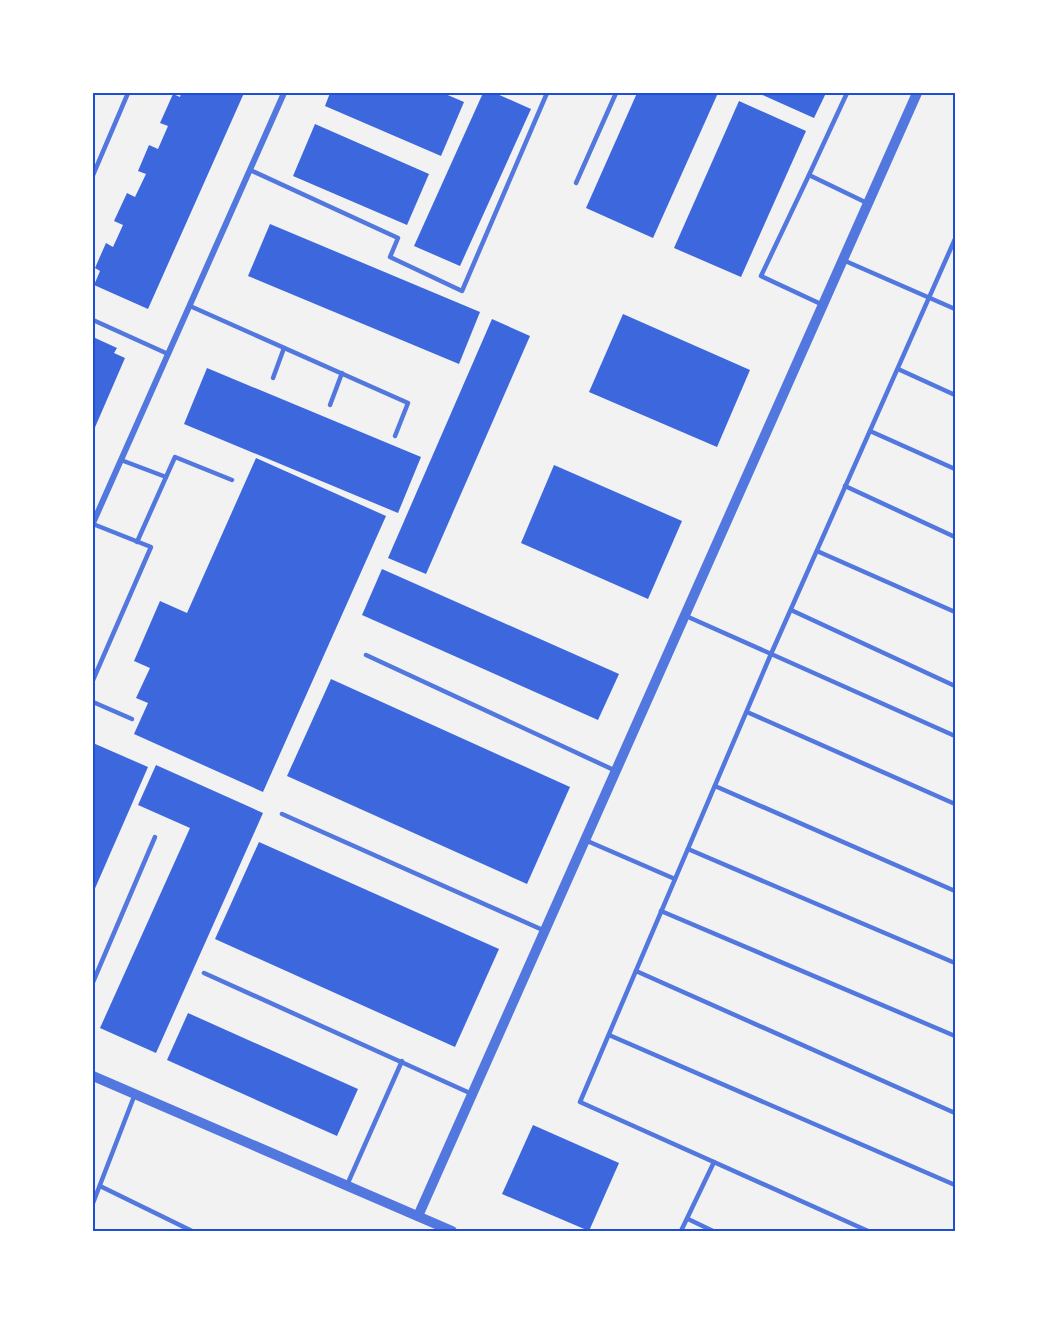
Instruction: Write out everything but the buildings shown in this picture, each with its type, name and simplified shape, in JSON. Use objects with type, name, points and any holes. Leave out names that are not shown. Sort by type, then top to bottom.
[{"type":"street","points":[[93,524],[96,508],[121,460],[284,93]]},
{"type":"street","points":[[418,1216],[917,93]]},
{"type":"street","points":[[93,1076],[452,1231]]},
{"type":"lane","points":[[93,175],[128,93]]},
{"type":"lane","points":[[250,170],[398,238],[390,257],[462,291],[548,93]]},
{"type":"lane","points":[[576,183],[616,93]]},
{"type":"lane","points":[[823,305],[761,276],[847,93]]},
{"type":"lane","points":[[809,175],[868,203]]},
{"type":"lane","points":[[868,1231],[580,1102],[771,654],[955,240]]},
{"type":"lane","points":[[843,260],[955,309]]},
{"type":"lane","points":[[190,306],[408,403],[395,436]]},
{"type":"lane","points":[[93,321],[168,354]]},
{"type":"lane","points":[[273,378],[284,348]]},
{"type":"lane","points":[[898,369],[955,394]]},
{"type":"lane","points":[[330,405],[342,373]]},
{"type":"lane","points":[[870,431],[955,469]]},
{"type":"lane","points":[[137,542],[175,457],[232,480]]},
{"type":"lane","points":[[121,460],[166,477]]},
{"type":"lane","points":[[845,486],[955,537]]},
{"type":"lane","points":[[93,524],[151,547],[93,680]]},
{"type":"lane","points":[[817,551],[955,612]]},
{"type":"lane","points":[[791,610],[955,686]]},
{"type":"lane","points":[[685,616],[955,735]]},
{"type":"lane","points":[[366,656],[616,771]]},
{"type":"lane","points":[[93,702],[132,719]]},
{"type":"lane","points":[[747,712],[955,804]]},
{"type":"lane","points":[[715,786],[955,891]]},
{"type":"lane","points":[[282,814],[544,931]]},
{"type":"lane","points":[[93,982],[155,837]]},
{"type":"lane","points":[[585,840],[675,879]]},
{"type":"lane","points":[[688,849],[955,963]]},
{"type":"lane","points":[[661,911],[955,1036]]},
{"type":"lane","points":[[636,971],[955,1113]]},
{"type":"lane","points":[[204,973],[472,1094]]},
{"type":"lane","points":[[609,1035],[955,1185]]},
{"type":"lane","points":[[347,1185],[402,1061]]},
{"type":"lane","points":[[93,1203],[135,1094]]},
{"type":"lane","points":[[681,1231],[714,1162]]},
{"type":"lane","points":[[100,1186],[192,1231]]},
{"type":"lane","points":[[688,1220],[712,1231]]}]
